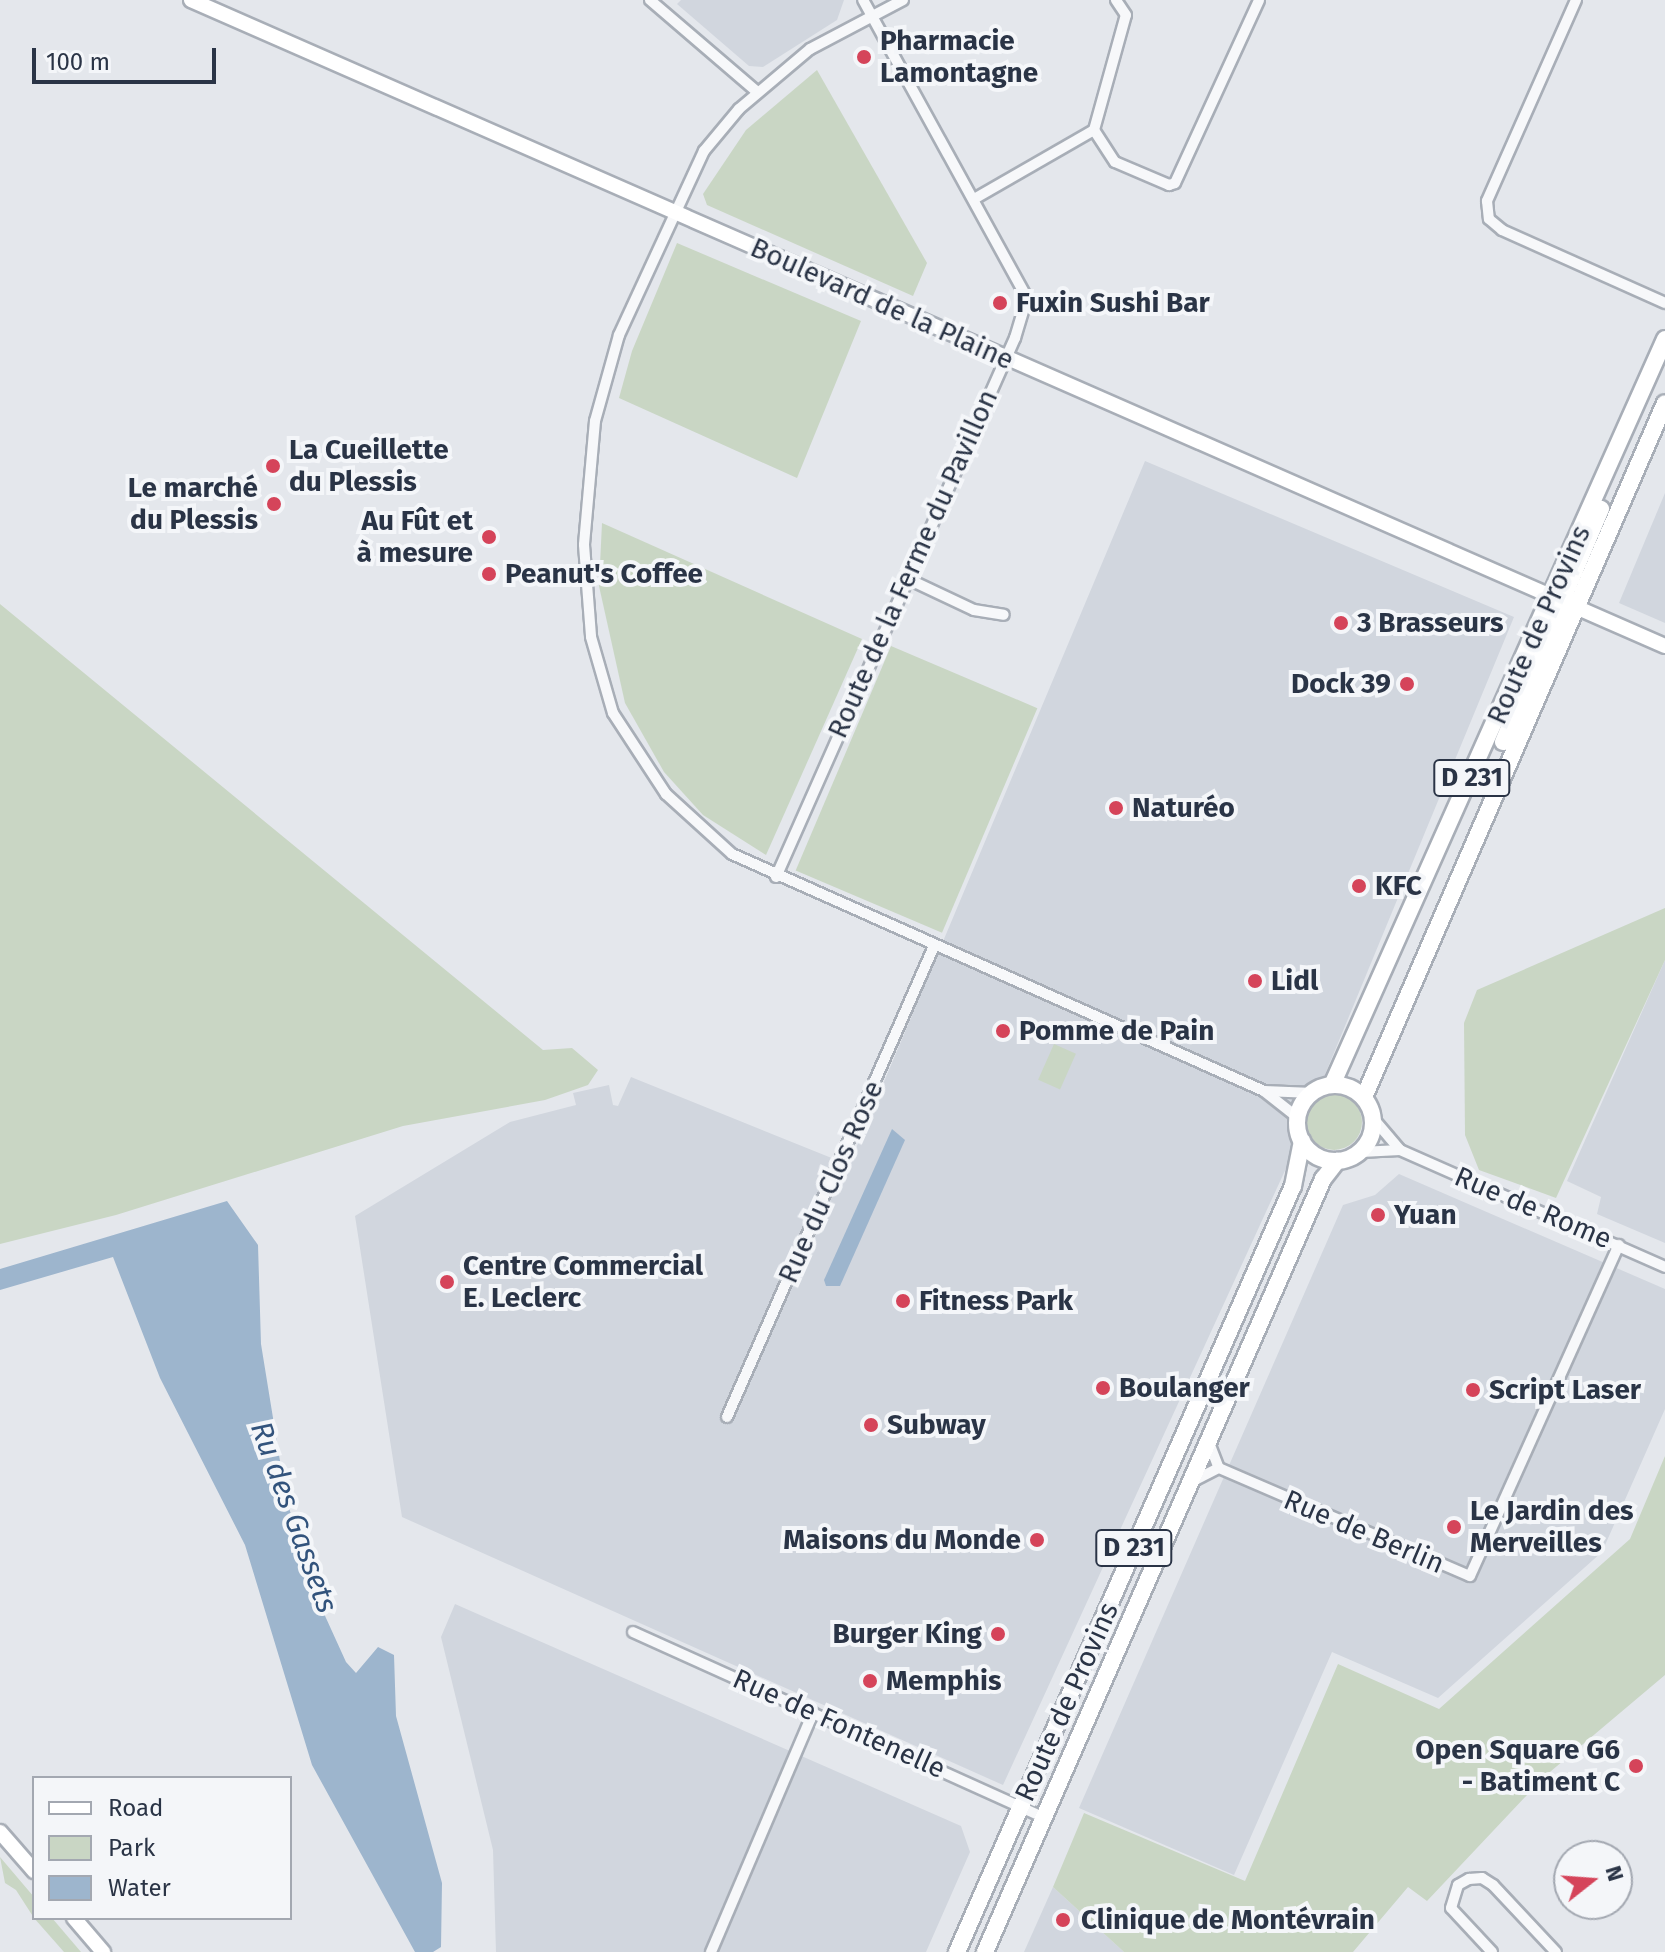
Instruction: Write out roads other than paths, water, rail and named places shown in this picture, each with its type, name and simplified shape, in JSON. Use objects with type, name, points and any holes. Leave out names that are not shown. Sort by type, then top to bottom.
[{"type":"main road","name":"Boulevard de la Plaine","points":[[191,0],[1665,646]]},
{"type":"main road","name":"Route de Provins","points":[[1364,1097],[1491,796],[1608,469],[1665,339]]},
{"type":"main road","name":"Route de Provins","points":[[1332,1085],[1562,603],[1665,403]]},
{"type":"main road","points":[[1332,1085],[1349,1087],[1364,1097],[1374,1128],[1361,1152],[1337,1161],[1313,1153],[1302,1141],[1297,1117],[1313,1093],[1332,1085]]},
{"type":"main road","name":"Route de Provins","points":[[957,1952],[1293,1186],[1302,1141]]},
{"type":"main road","name":"Route de Provins","points":[[985,1952],[1207,1439],[1323,1179],[1337,1161]]},
{"type":"main road","points":[[0,1832],[32,1869]]},
{"type":"main road","points":[[76,1920],[103,1952]]},
{"type":"street","points":[[650,0],[756,91]]},
{"type":"street","name":"Route de la Ferme du Pavillon","points":[[776,877],[1005,356],[1027,298],[863,0]]},
{"type":"street","points":[[903,0],[810,49],[756,91],[704,151],[673,211],[619,335],[595,421],[584,545],[591,637],[613,713],[642,764],[694,824],[732,854],[776,877],[1264,1091],[1297,1117]]},
{"type":"street","points":[[1094,130],[1115,162],[1169,185],[1175,183],[1259,0]]},
{"type":"street","points":[[1576,0],[1487,201],[1489,219],[1502,230],[1665,303]]},
{"type":"street","points":[[974,199],[1094,130],[1126,15],[1122,2]]},
{"type":"street","points":[[906,578],[974,610],[1004,615]]},
{"type":"street","name":"Rue du Clos Rose","points":[[727,1417],[934,946]]},
{"type":"street","points":[[1264,1091],[1313,1093]]},
{"type":"street","points":[[1372,1117],[1400,1150]]},
{"type":"street","points":[[1361,1152],[1400,1150]]},
{"type":"street","name":"Rue de Rome","points":[[1400,1150],[1665,1267]]},
{"type":"street","name":"Rue de Berlin","points":[[1219,1468],[1470,1576],[1619,1245]]},
{"type":"street","points":[[1187,1487],[1200,1474],[1219,1468],[1207,1439]]},
{"type":"street","name":"Rue de Fontenelle","points":[[633,1632],[1043,1817]]},
{"type":"street","points":[[711,1952],[813,1713]]},
{"type":"street","points":[[1492,1952],[1451,1908],[1458,1885],[1469,1879],[1482,1878],[1493,1885],[1556,1952]]},
{"type":"water","points":[[892,1129],[905,1140],[840,1286],[826,1286],[824,1280]]},
{"type":"water","points":[[227,1201],[258,1245],[261,1344],[286,1498],[316,1596],[346,1662],[356,1673],[378,1647],[394,1655],[396,1716],[442,1883],[441,1947],[433,1952],[415,1952],[312,1765],[245,1545],[160,1378],[113,1257],[0,1290],[0,1269]]},
{"type":"place","name":"Pharmacie Lamontagne","points":[[864,57]]},
{"type":"place","name":"Fuxin Sushi Bar","points":[[1000,303]]},
{"type":"place","name":"La Cueillette du Plessis","points":[[273,466]]},
{"type":"place","name":"Le marché du Plessis","points":[[274,504]]},
{"type":"place","name":"Au Fût et à mesure","points":[[489,537]]},
{"type":"place","name":"Peanut's Coffee","points":[[489,574]]},
{"type":"place","name":"3 Brasseurs","points":[[1341,623]]},
{"type":"place","name":"Dock 39","points":[[1407,684]]},
{"type":"place","name":"Naturéo","points":[[1116,808]]},
{"type":"place","name":"KFC","points":[[1359,886]]},
{"type":"place","name":"Lidl","points":[[1255,981]]},
{"type":"place","name":"Pomme de Pain","points":[[1003,1031]]},
{"type":"place","name":"Yuan","points":[[1378,1215]]},
{"type":"place","name":"Centre Commercial E. Leclerc","points":[[447,1282]]},
{"type":"place","name":"Fitness Park","points":[[903,1301]]},
{"type":"place","name":"Boulanger","points":[[1103,1388]]},
{"type":"place","name":"Script Laser","points":[[1473,1390]]},
{"type":"place","name":"Subway","points":[[871,1425]]},
{"type":"place","name":"Le Jardin des Merveilles","points":[[1454,1527]]},
{"type":"place","name":"Maisons du Monde","points":[[1037,1540]]},
{"type":"place","name":"Burger King","points":[[998,1634]]},
{"type":"place","name":"Memphis","points":[[870,1681]]},
{"type":"place","name":"Open Square G6 - Batiment C","points":[[1636,1766]]},
{"type":"place","name":"Clinique de Montévrain","points":[[1063,1920]]},
{"type":"water label","name":"Ru des Gassets","points":[[294,1517]]}]
